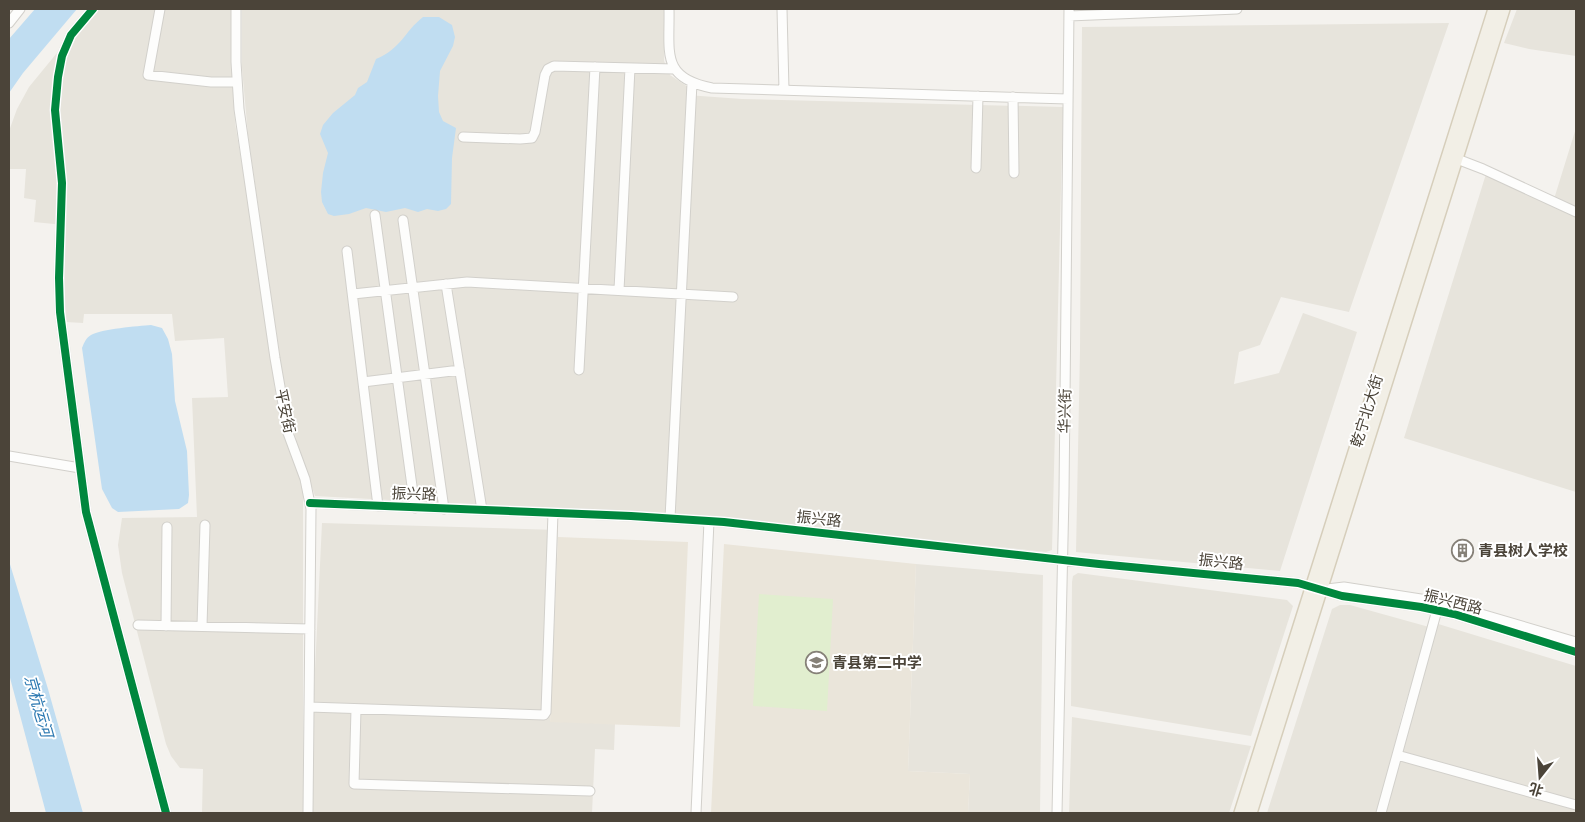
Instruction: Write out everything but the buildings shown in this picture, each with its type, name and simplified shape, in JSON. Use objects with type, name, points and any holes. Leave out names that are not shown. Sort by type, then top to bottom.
[{"type":"main road","name":"乾宁北大街","points":[[1251,813],[1316,588],[1494,9]]},
{"type":"main road","name":"乾宁北大街","points":[[1240,813],[1457,159],[1504,9]]},
{"type":"main road","points":[[1498,30],[1509,9]]},
{"type":"street","points":[[9,23],[20,9]]},
{"type":"street","points":[[93,9],[70,35],[62,56],[55,110],[62,183],[59,278],[60,312],[86,512],[166,813]]},
{"type":"street","points":[[160,9],[148,75],[211,82],[237,82]]},
{"type":"street","name":"平安街","points":[[236,9],[236,62],[239,109],[282,407],[288,433],[305,479],[312,520],[308,813]]},
{"type":"street","points":[[669,9],[670,60],[674,69],[679,75],[692,83],[712,88],[1068,99]]},
{"type":"street","points":[[782,9],[784,90]]},
{"type":"street","points":[[1069,13],[1237,9]]},
{"type":"street","name":"华兴街","points":[[1057,813],[1069,13]]},
{"type":"street","points":[[463,137],[532,138],[535,132],[543,82],[548,69],[554,66],[674,69]]},
{"type":"street","points":[[579,370],[585,288],[595,67]]},
{"type":"street","points":[[619,290],[630,68]]},
{"type":"street","points":[[670,518],[692,83]]},
{"type":"street","points":[[976,168],[978,96]]},
{"type":"street","points":[[1014,97],[1014,172]]},
{"type":"street","points":[[1457,159],[1576,212]]},
{"type":"street","points":[[375,215],[415,508]]},
{"type":"street","points":[[403,220],[444,509]]},
{"type":"street","points":[[348,251],[378,506]]},
{"type":"street","points":[[353,294],[484,282],[733,297]]},
{"type":"street","points":[[446,284],[482,510]]},
{"type":"street","points":[[364,382],[460,370]]},
{"type":"street","points":[[9,456],[80,468]]},
{"type":"street","name":"振兴路","points":[[310,503],[709,521],[1062,560],[1298,583],[1316,588]]},
{"type":"street","points":[[309,708],[544,715],[546,712],[553,513]]},
{"type":"street","points":[[696,813],[709,521]]},
{"type":"street","points":[[202,626],[205,526]]},
{"type":"street","points":[[166,626],[167,527]]},
{"type":"street","name":"振兴西路","points":[[1316,588],[1344,587],[1440,602],[1576,642]]},
{"type":"street","name":"振兴西路","points":[[1316,588],[1342,596],[1437,610],[1576,652]]},
{"type":"street","points":[[1381,813],[1437,610]]},
{"type":"street","points":[[138,625],[310,629]]},
{"type":"street","points":[[356,709],[354,784],[590,791]]},
{"type":"street","points":[[1397,755],[1576,805]]},
{"type":"shaded area","points":[[93,9],[231,9],[235,123],[262,285],[276,398],[286,437],[303,488],[303,813],[202,813],[203,769],[180,768],[171,756],[166,744],[122,573],[118,545],[122,518],[197,517],[192,398],[228,397],[224,338],[175,341],[172,314],[84,314],[83,323],[66,322],[63,282],[64,225],[34,222],[36,200],[24,198],[26,169],[9,169],[9,131],[17,109],[29,87]]},
{"type":"shaded area","points":[[242,9],[664,9],[664,61],[670,75],[688,87],[687,95],[742,99],[1063,107],[1052,550],[1046,552],[727,518],[315,496],[296,440],[285,392],[248,135],[242,68]]},
{"type":"shaded area","points":[[1517,9],[1576,9],[1576,56],[1504,43]]},
{"type":"shaded area","points":[[1449,23],[1349,312],[1281,297],[1260,345],[1239,352],[1234,384],[1279,373],[1303,313],[1357,332],[1280,571],[1076,552],[1080,350],[1082,27]]},
{"type":"shaded area","points":[[1576,128],[1576,209],[1554,199]]},
{"type":"shaded area","points":[[1486,174],[1576,215],[1576,492],[1404,438]]},
{"type":"shaded area","points":[[322,523],[558,530],[550,721],[615,724],[614,750],[595,749],[592,813],[312,813],[313,711]]},
{"type":"shaded area","points":[[558,537],[688,542],[680,727],[550,722]]},
{"type":"shaded area","name":"青县第二中学","points":[[724,544],[916,564],[908,771],[970,774],[968,813],[711,813]]},
{"type":"shaded area","points":[[916,564],[1043,575],[1040,813],[968,813],[970,774],[908,771]]},
{"type":"shaded area","points":[[1078,573],[1287,600],[1293,606],[1251,736],[1071,706],[1072,582],[1073,576]]},
{"type":"shaded area","points":[[1340,605],[1350,605],[1429,627],[1402,715],[1378,813],[1267,813],[1332,609]]},
{"type":"shaded area","points":[[1435,623],[1576,666],[1576,813],[1383,813]]},
{"type":"shaded area","points":[[1072,717],[1251,746],[1229,813],[1069,813]]},
{"type":"green space","points":[[759,594],[833,599],[827,711],[753,706]]},
{"type":"water","points":[[35,9],[77,9],[23,73],[9,93],[9,39]]},
{"type":"water","points":[[423,17],[439,17],[452,25],[455,37],[453,46],[440,71],[438,96],[439,112],[443,121],[456,128],[452,158],[451,204],[446,209],[438,211],[427,209],[418,212],[405,208],[386,212],[366,208],[349,214],[334,216],[328,214],[322,202],[321,192],[328,153],[320,134],[323,125],[333,113],[355,95],[358,88],[367,82],[376,59],[392,50]]},
{"type":"water","points":[[151,325],[162,328],[168,339],[172,354],[175,401],[187,451],[188,503],[179,509],[118,512],[112,508],[102,489],[82,348],[84,342],[96,333]]},
{"type":"water","name":"京杭运河","points":[[9,561],[83,813],[46,813],[9,674]]},
{"type":"cycle path","points":[[93,9],[71,35],[62,56],[58,77],[55,110],[62,183],[59,278],[60,312],[86,512],[166,813]]},
{"type":"cycle path","points":[[310,503],[631,516],[724,522],[1099,564],[1298,583],[1342,596],[1421,607],[1454,614],[1576,652]]},
{"type":"place","name":"青县树人学校","points":[[1462,551]]},
{"type":"place","name":"青县第二中学","points":[[816,663]]}]
